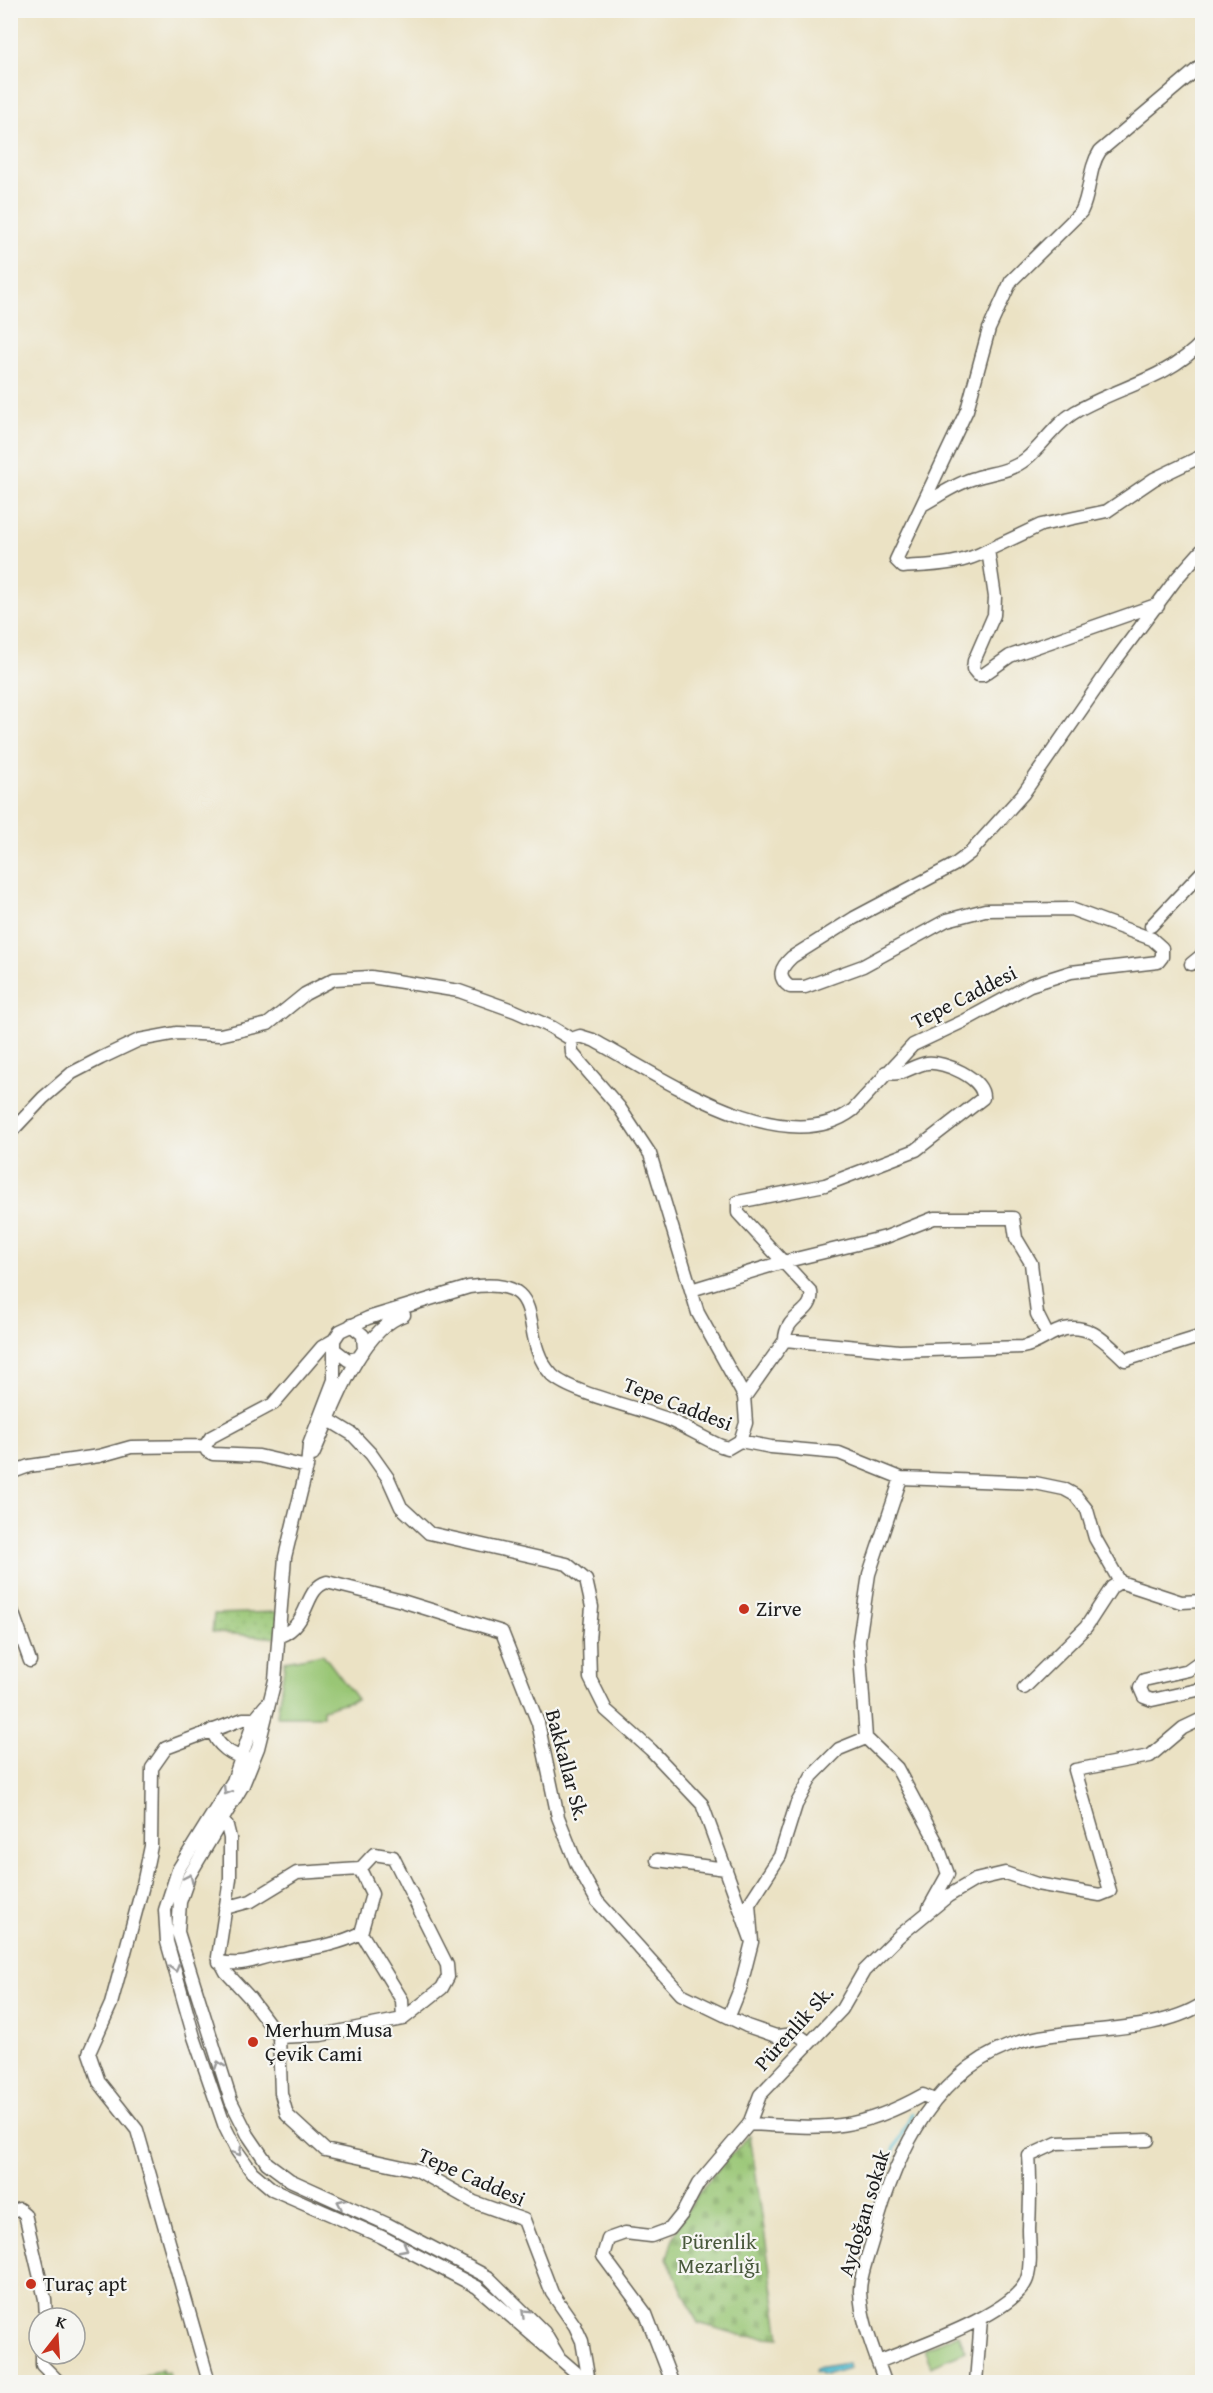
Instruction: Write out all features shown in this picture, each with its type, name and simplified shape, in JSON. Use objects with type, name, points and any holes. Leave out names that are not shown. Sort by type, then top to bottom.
[{"type":"street","points":[[1203,65],[1100,151],[1093,164],[1088,197],[1081,212],[1011,281],[989,329],[967,410],[896,556],[899,566],[936,565],[973,559],[1055,520],[1107,511],[1154,479],[1203,456]]},
{"type":"street","points":[[922,505],[974,478],[1003,472],[1025,459],[1051,431],[1075,412],[1164,372],[1203,342]]},
{"type":"street","points":[[988,550],[995,606],[991,625],[972,665],[978,675],[1019,653],[1158,606]]},
{"type":"street","name":"Tepe Caddesi","points":[[205,1446],[211,1437],[273,1404],[322,1347],[334,1345],[340,1330],[469,1287],[494,1286],[512,1288],[525,1300],[530,1312],[536,1349],[541,1360],[555,1377],[668,1420],[721,1446],[728,1448],[740,1441],[746,1423],[744,1398],[740,1385],[707,1334],[691,1290],[650,1154],[619,1107],[572,1053],[572,1039],[580,1036],[592,1040],[725,1111],[773,1124],[812,1126],[833,1123],[854,1110],[886,1072],[914,1045],[1030,985],[1055,976],[1104,966],[1153,964],[1162,957],[1162,948],[1158,943],[1127,928],[1081,911],[1037,908],[985,910],[947,920],[883,957],[805,987],[790,987],[782,980],[781,974],[785,963],[792,957],[900,892],[954,865],[970,853],[1023,794],[1109,670],[1177,578],[1203,550]]},
{"type":"street","points":[[1151,926],[1203,872]]},
{"type":"street","points":[[1191,964],[1203,955]]},
{"type":"street","points":[[10,1133],[72,1073],[101,1058],[139,1040],[177,1033],[220,1035],[268,1024],[305,994],[334,979],[371,977],[459,991],[516,1011],[572,1039]]},
{"type":"street","points":[[744,1398],[785,1340],[785,1328],[795,1316],[808,1308],[812,1299],[811,1292],[738,1213],[738,1202],[825,1185],[916,1150],[982,1098],[982,1090],[975,1082],[935,1063],[923,1064],[898,1074],[886,1072]]},
{"type":"street","points":[[691,1290],[783,1262],[886,1237],[934,1218],[1013,1218],[1016,1238],[1033,1270],[1037,1314],[1048,1336]]},
{"type":"street","points":[[334,1345],[348,1360],[358,1358],[376,1333],[393,1319],[494,1286]]},
{"type":"street","points":[[307,1467],[364,1350],[363,1335],[351,1325]]},
{"type":"street","points":[[785,1340],[899,1351],[1022,1347],[1038,1343],[1068,1328],[1090,1330],[1125,1360],[1203,1336]]},
{"type":"street","points":[[334,1345],[334,1380],[309,1445],[307,1467],[285,1557],[275,1680],[269,1702],[241,1758],[218,1816],[183,1892],[178,1912],[178,1932],[231,2101],[248,2135],[267,2163],[290,2180],[387,2224],[488,2277],[544,2332],[560,2359]]},
{"type":"street","points":[[329,1420],[352,1434],[371,1454],[388,1478],[402,1508],[429,1533],[567,1564],[586,1580],[592,1607],[589,1640],[590,1678],[606,1710],[651,1750],[702,1804],[752,1942]]},
{"type":"street","points":[[740,1441],[771,1447],[839,1453],[901,1478],[1035,1483],[1064,1489],[1075,1495],[1087,1510],[1095,1538],[1120,1582],[1180,1602],[1203,1601]]},
{"type":"street","points":[[10,1473],[29,1466],[69,1462],[131,1447],[205,1446],[209,1452],[219,1455],[259,1456],[307,1467]]},
{"type":"street","points":[[901,1478],[869,1574],[859,1641],[866,1738],[897,1768],[936,1841],[948,1874],[925,1914]]},
{"type":"street","name":"Bakkallar Sk.","points":[[280,1636],[297,1628],[313,1593],[327,1582],[502,1632],[538,1723],[558,1817],[577,1865],[597,1901],[681,1994],[747,2026],[776,2036],[796,2034],[808,2042]]},
{"type":"street","points":[[1024,1688],[1086,1627],[1112,1587],[1120,1582]]},
{"type":"street","points":[[10,1605],[30,1661]]},
{"type":"street","points":[[1203,1660],[1188,1670],[1144,1680],[1140,1688],[1144,1697],[1152,1700],[1203,1689]]},
{"type":"street","points":[[208,2382],[137,2130],[99,2082],[88,2053],[111,2004],[142,1889],[151,1846],[152,1768],[166,1748],[212,1730],[259,1719]]},
{"type":"street","points":[[259,1719],[255,1759],[243,1785],[218,1816],[172,1882],[165,1910],[165,1929],[213,2097],[237,2151],[252,2172],[272,2189],[382,2236],[477,2287],[588,2382]]},
{"type":"street","name":"Pürenlik Sk.","points":[[672,2382],[646,2314],[603,2256],[608,2239],[626,2233],[651,2236],[670,2229],[682,2214],[698,2184],[749,2124],[760,2095],[791,2064],[808,2042],[842,2009],[864,1971],[925,1914],[948,1896],[975,1880],[1005,1873],[1037,1884],[1100,1895],[1110,1891],[1075,1770],[1150,1756],[1183,1728],[1203,1719]]},
{"type":"street","points":[[212,1730],[215,1738],[223,1747],[241,1758],[255,1759]]},
{"type":"street","points":[[729,2016],[740,1989],[752,1942],[749,1904],[780,1856],[796,1804],[812,1776],[839,1749],[866,1738]]},
{"type":"street","points":[[218,1816],[230,1838],[230,1879],[218,1947],[219,1962],[279,2037],[321,2035],[403,2019],[442,1988],[448,1977],[447,1965],[393,1857],[374,1854],[360,1869],[297,1873],[251,1901],[225,1908]]},
{"type":"street","points":[[657,1860],[726,1869]]},
{"type":"street","points":[[360,1869],[372,1894],[362,1933],[402,2000],[403,2019]]},
{"type":"street","points":[[219,1962],[244,1965],[272,1955],[339,1944],[362,1933]]},
{"type":"street","name":"Aydoğan sokak","points":[[885,2382],[863,2315],[860,2289],[893,2174],[913,2131],[934,2100],[972,2065],[998,2050],[1031,2039],[1159,2020],[1203,2004]]},
{"type":"street","name":"Tepe Caddesi","points":[[279,2037],[281,2093],[287,2115],[325,2150],[417,2170],[474,2202],[524,2220],[552,2293],[576,2326],[582,2341],[588,2382]]},
{"type":"street","points":[[749,2124],[826,2128],[857,2124],[900,2108],[923,2095],[934,2100]]},
{"type":"street","points":[[878,2362],[981,2319],[1017,2296],[1027,2279],[1032,2190],[1029,2156],[1057,2143],[1148,2140]]},
{"type":"street","points":[[10,2213],[19,2209],[26,2214],[45,2306]]},
{"type":"street","points":[[976,2382],[981,2319]]},
{"type":"street","points":[[43,2366],[59,2382]]},
{"type":"green space","points":[[279,1612],[277,1638],[212,1632],[214,1614]]},
{"type":"green space","points":[[323,1654],[357,1699],[323,1709],[323,1716],[277,1716],[285,1661]]},
{"type":"green space","name":"Pürenlik Mezarlığı","points":[[750,2135],[780,2338],[744,2336],[698,2323],[667,2258],[681,2222],[700,2191]]},
{"type":"green space","points":[[959,2334],[966,2351],[931,2366],[924,2349]]},
{"type":"green space","points":[[162,2369],[163,2373],[169,2372],[171,2382],[131,2382]]},
{"type":"water","points":[[848,2363],[850,2368],[825,2375],[815,2371],[816,2368]]},
{"type":"waterway","points":[[882,2189],[894,2150],[912,2113]]},
{"type":"place","name":"Zirve","points":[[744,1609]]},
{"type":"place","name":"Merhum Musa Çevik Cami","points":[[253,2042]]},
{"type":"place","name":"Turaç apt","points":[[31,2284]]}]
